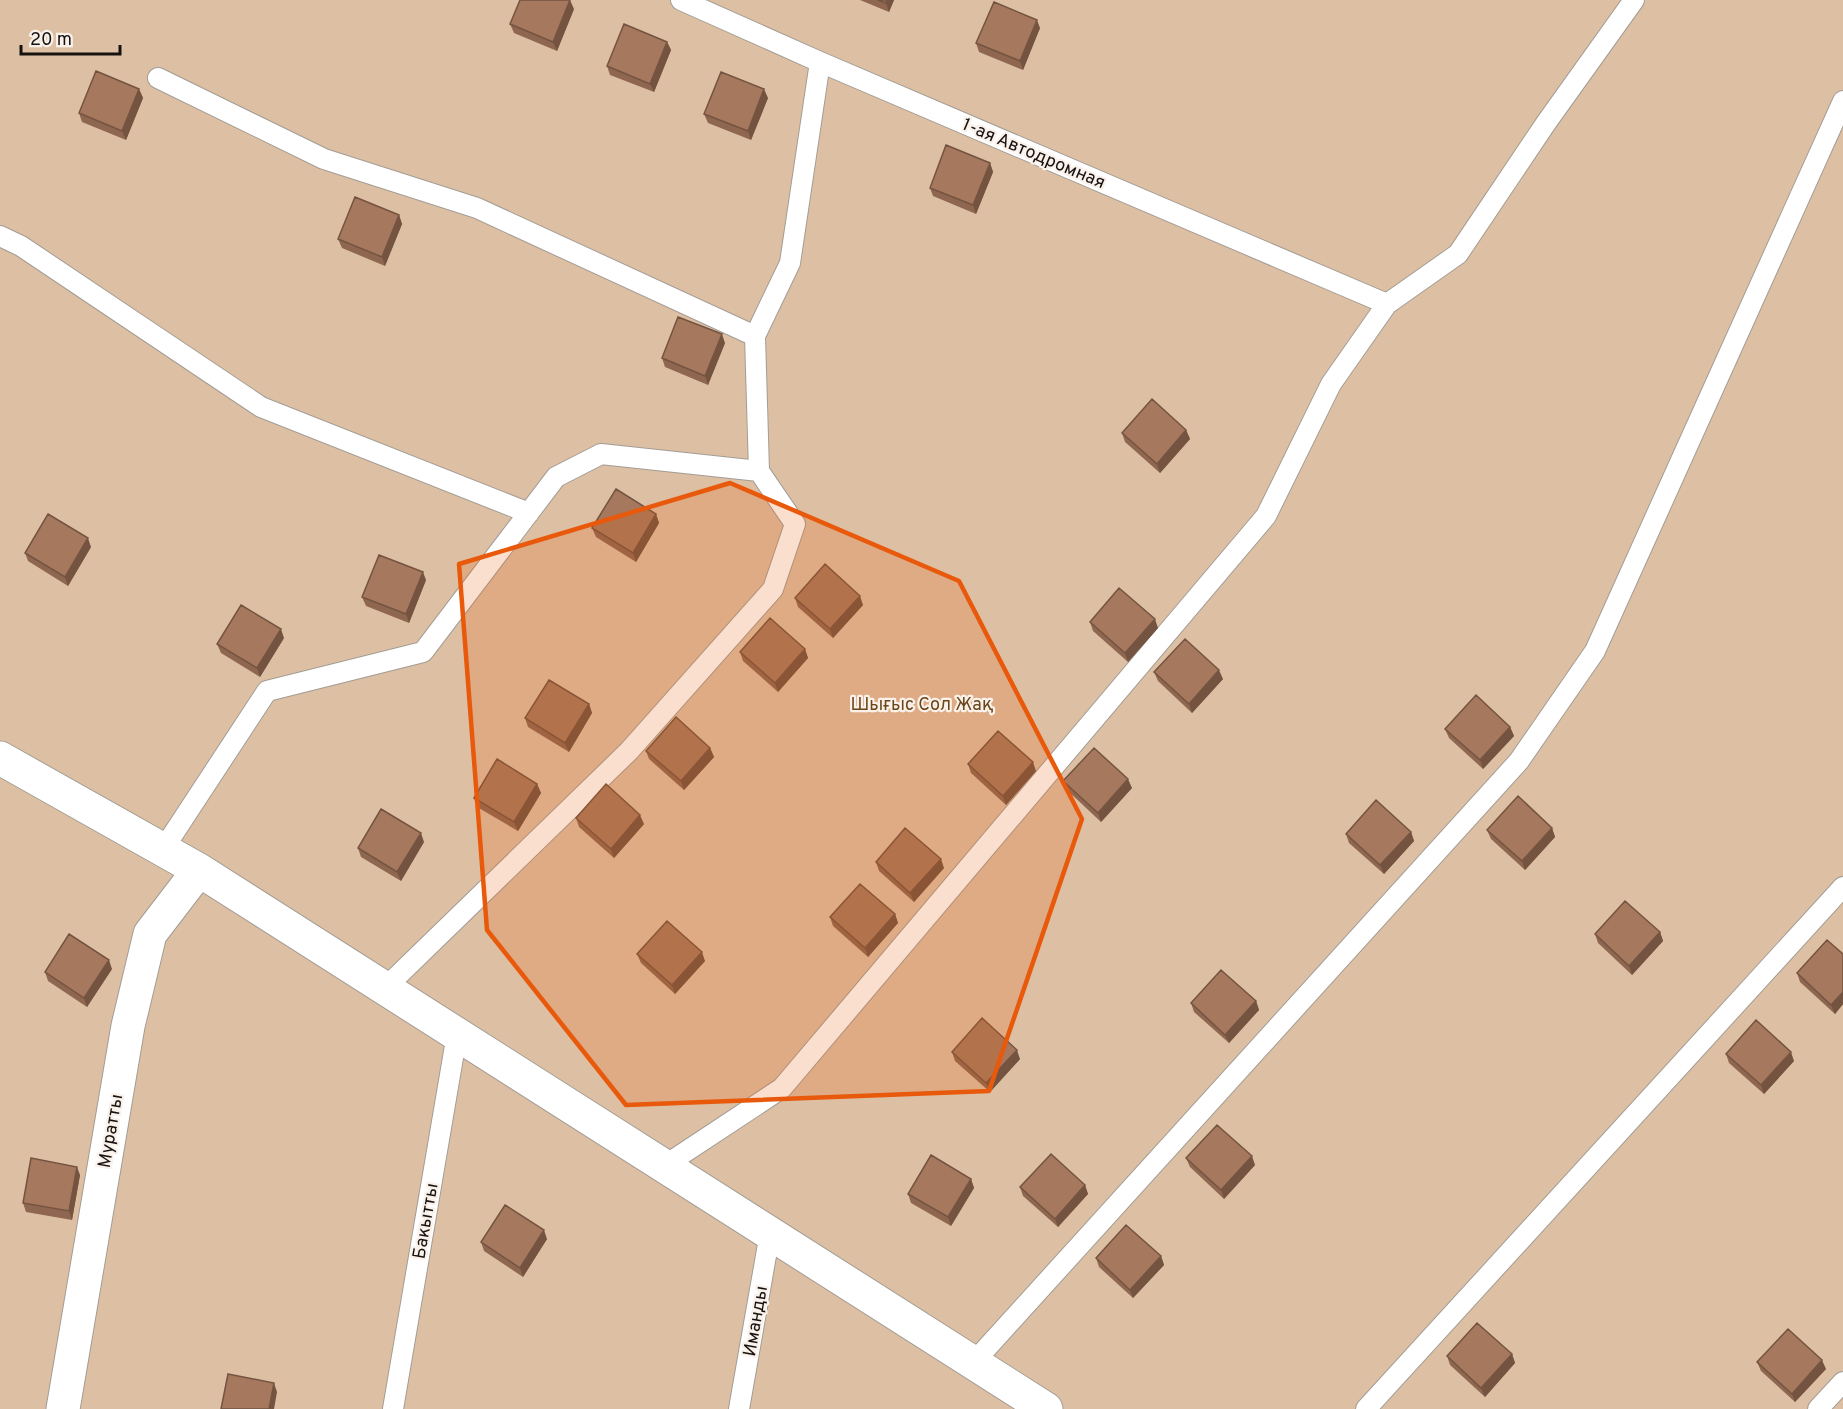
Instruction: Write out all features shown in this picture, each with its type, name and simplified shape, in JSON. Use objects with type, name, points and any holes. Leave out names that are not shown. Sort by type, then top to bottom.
[{"type":"street","points":[[0,758],[164,848],[974,1363],[1034,1406]]},
{"type":"street","name":"Муратты","points":[[63,1409],[128,1026],[150,934],[199,870]]},
{"type":"lane","name":"1-ая Автодромная","points":[[681,0],[820,62],[1388,304]]},
{"type":"lane","points":[[664,1166],[782,1088],[1266,516],[1331,384],[1388,304],[1458,254],[1546,123],[1634,0]]},
{"type":"lane","points":[[385,988],[629,752],[773,589],[795,524],[759,471],[755,336],[790,263],[820,62]]},
{"type":"lane","points":[[159,78],[324,159],[477,208],[755,336]]},
{"type":"lane","points":[[974,1363],[1519,761],[1595,651],[1843,101]]},
{"type":"lane","points":[[0,236],[21,246],[261,407],[529,513]]},
{"type":"lane","points":[[164,848],[267,691],[423,652],[556,477],[601,454],[759,471]]},
{"type":"lane","points":[[1366,1409],[1843,887]]},
{"type":"lane","name":"Бакытты","points":[[393,1409],[457,1034]]},
{"type":"lane","name":"Иманды","points":[[739,1409],[770,1233]]},
{"type":"lane","points":[[1818,1409],[1843,1382]]},
{"type":"highlighted area","points":[[730,483],[959,581],[1082,819],[989,1091],[626,1105],[487,930],[459,564]]},
{"type":"green space","name":"Шығыс Сол Жақ","points":[[0,0],[1843,0],[1843,1409],[0,1409]]},
{"type":"building","points":[[520,0],[570,0],[553,42],[510,24]]},
{"type":"building","points":[[994,2],[1037,20],[1020,61],[976,43]]},
{"type":"building","points":[[624,24],[667,42],[650,84],[607,66]]},
{"type":"building","points":[[96,71],[139,89],[122,131],[79,113]]},
{"type":"building","points":[[721,72],[764,89],[748,131],[704,114]]},
{"type":"building","points":[[946,145],[990,163],[973,205],[930,188]]},
{"type":"building","points":[[355,197],[399,215],[382,257],[338,239]]},
{"type":"building","points":[[678,317],[722,334],[705,376],[662,358]]},
{"type":"building","points":[[1152,399],[1186,430],[1157,464],[1122,433]]},
{"type":"building","points":[[616,489],[656,514],[633,553],[592,528]]},
{"type":"building","points":[[48,514],[88,538],[65,577],[25,553]]},
{"type":"building","points":[[379,555],[423,572],[406,614],[362,597]]},
{"type":"building","points":[[825,564],[860,596],[830,629],[795,598]]},
{"type":"building","points":[[1119,588],[1155,619],[1125,653],[1090,622]]},
{"type":"building","points":[[241,605],[281,629],[257,668],[217,644]]},
{"type":"building","points":[[770,618],[805,649],[775,683],[740,652]]},
{"type":"building","points":[[1185,639],[1219,670],[1189,704],[1154,672]]},
{"type":"building","points":[[549,680],[589,704],[565,743],[525,718]]},
{"type":"building","points":[[1476,695],[1510,727],[1480,760],[1445,729]]},
{"type":"building","points":[[676,717],[710,748],[681,781],[646,751]]},
{"type":"building","points":[[998,731],[1033,762],[1003,796],[968,764]]},
{"type":"building","points":[[1094,748],[1128,779],[1098,813],[1063,781]]},
{"type":"building","points":[[497,759],[537,784],[514,822],[474,798]]},
{"type":"building","points":[[606,784],[640,815],[611,849],[576,818]]},
{"type":"building","points":[[1518,796],[1552,828],[1522,861],[1487,830]]},
{"type":"building","points":[[1376,800],[1411,832],[1380,865],[1346,834]]},
{"type":"building","points":[[381,809],[421,833],[397,872],[358,848]]},
{"type":"building","points":[[905,828],[941,859],[910,893],[876,862]]},
{"type":"building","points":[[860,884],[895,914],[865,948],[830,917]]},
{"type":"building","points":[[1625,901],[1660,932],[1629,966],[1595,934]]},
{"type":"building","points":[[667,921],[702,952],[672,985],[637,954]]},
{"type":"building","points":[[69,934],[109,960],[84,998],[45,972]]},
{"type":"building","points":[[1827,940],[1843,954],[1843,992],[1831,1005],[1797,973]]},
{"type":"building","points":[[1221,970],[1256,1001],[1225,1035],[1191,1003]]},
{"type":"building","points":[[982,1018],[1017,1050],[986,1083],[952,1052]]},
{"type":"building","points":[[1756,1020],[1791,1052],[1761,1085],[1726,1054]]},
{"type":"building","points":[[1217,1125],[1252,1156],[1221,1190],[1186,1158]]},
{"type":"building","points":[[1051,1154],[1085,1185],[1055,1219],[1020,1187]]},
{"type":"building","points":[[931,1155],[971,1179],[948,1217],[908,1194]]},
{"type":"building","points":[[31,1158],[77,1167],[69,1211],[23,1203]]},
{"type":"building","points":[[505,1205],[544,1230],[520,1268],[481,1242]]},
{"type":"building","points":[[1126,1225],[1161,1256],[1130,1290],[1096,1258]]},
{"type":"building","points":[[1477,1323],[1512,1354],[1481,1388],[1447,1356]]},
{"type":"building","points":[[1788,1329],[1822,1360],[1792,1394],[1757,1362]]},
{"type":"building","points":[[228,1374],[274,1383],[269,1409],[221,1409]]}]
